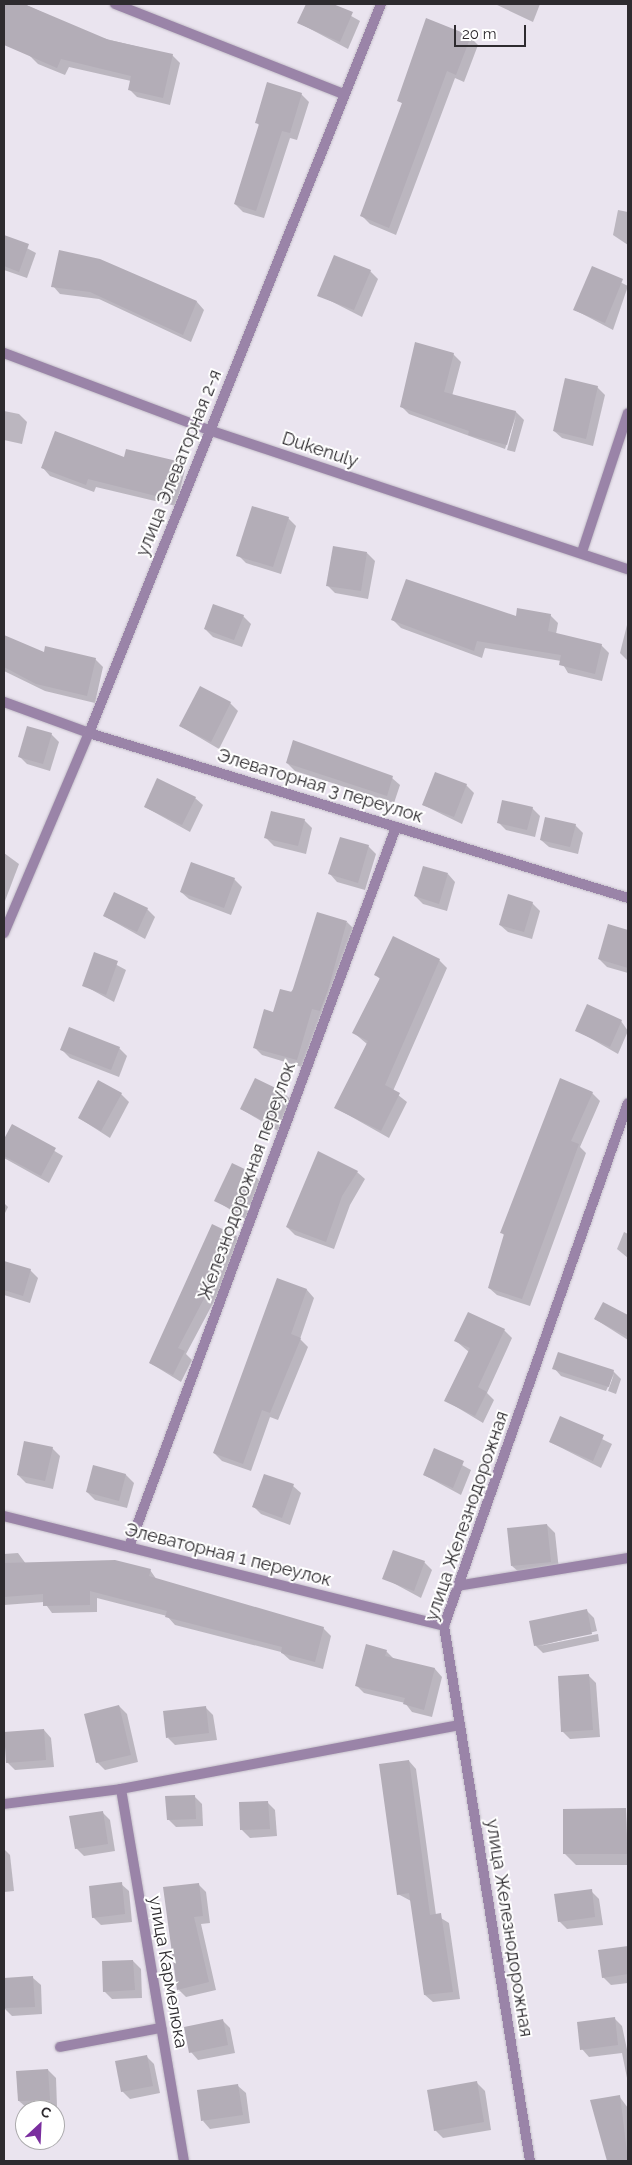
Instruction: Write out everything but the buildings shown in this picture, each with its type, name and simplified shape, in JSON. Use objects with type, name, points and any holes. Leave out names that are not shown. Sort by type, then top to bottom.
[{"type":"street","points":[[115,4],[344,94]]},
{"type":"street","name":"улица Элеваторная 2-я","points":[[4,933],[89,733],[381,4]]},
{"type":"street","name":"Dukenuly","points":[[4,353],[209,430],[628,568]]},
{"type":"street","points":[[582,552],[628,413]]},
{"type":"street","name":"Элеваторная 3 переулок","points":[[4,702],[89,733],[628,898]]},
{"type":"street","name":"Железнодорожная переулок","points":[[129,1547],[396,827]]},
{"type":"street","name":"улица Железнодорожная","points":[[530,2161],[444,1626],[627,1110]]},
{"type":"street","name":"Элеваторная 1 переулок","points":[[4,1516],[444,1626]]},
{"type":"street","points":[[458,1586],[628,1558]]},
{"type":"street","points":[[4,1804],[121,1789],[460,1725]]},
{"type":"street","name":"улица Кармелюка","points":[[121,1789],[184,2161]]},
{"type":"street","points":[[60,2047],[161,2028]]}]
